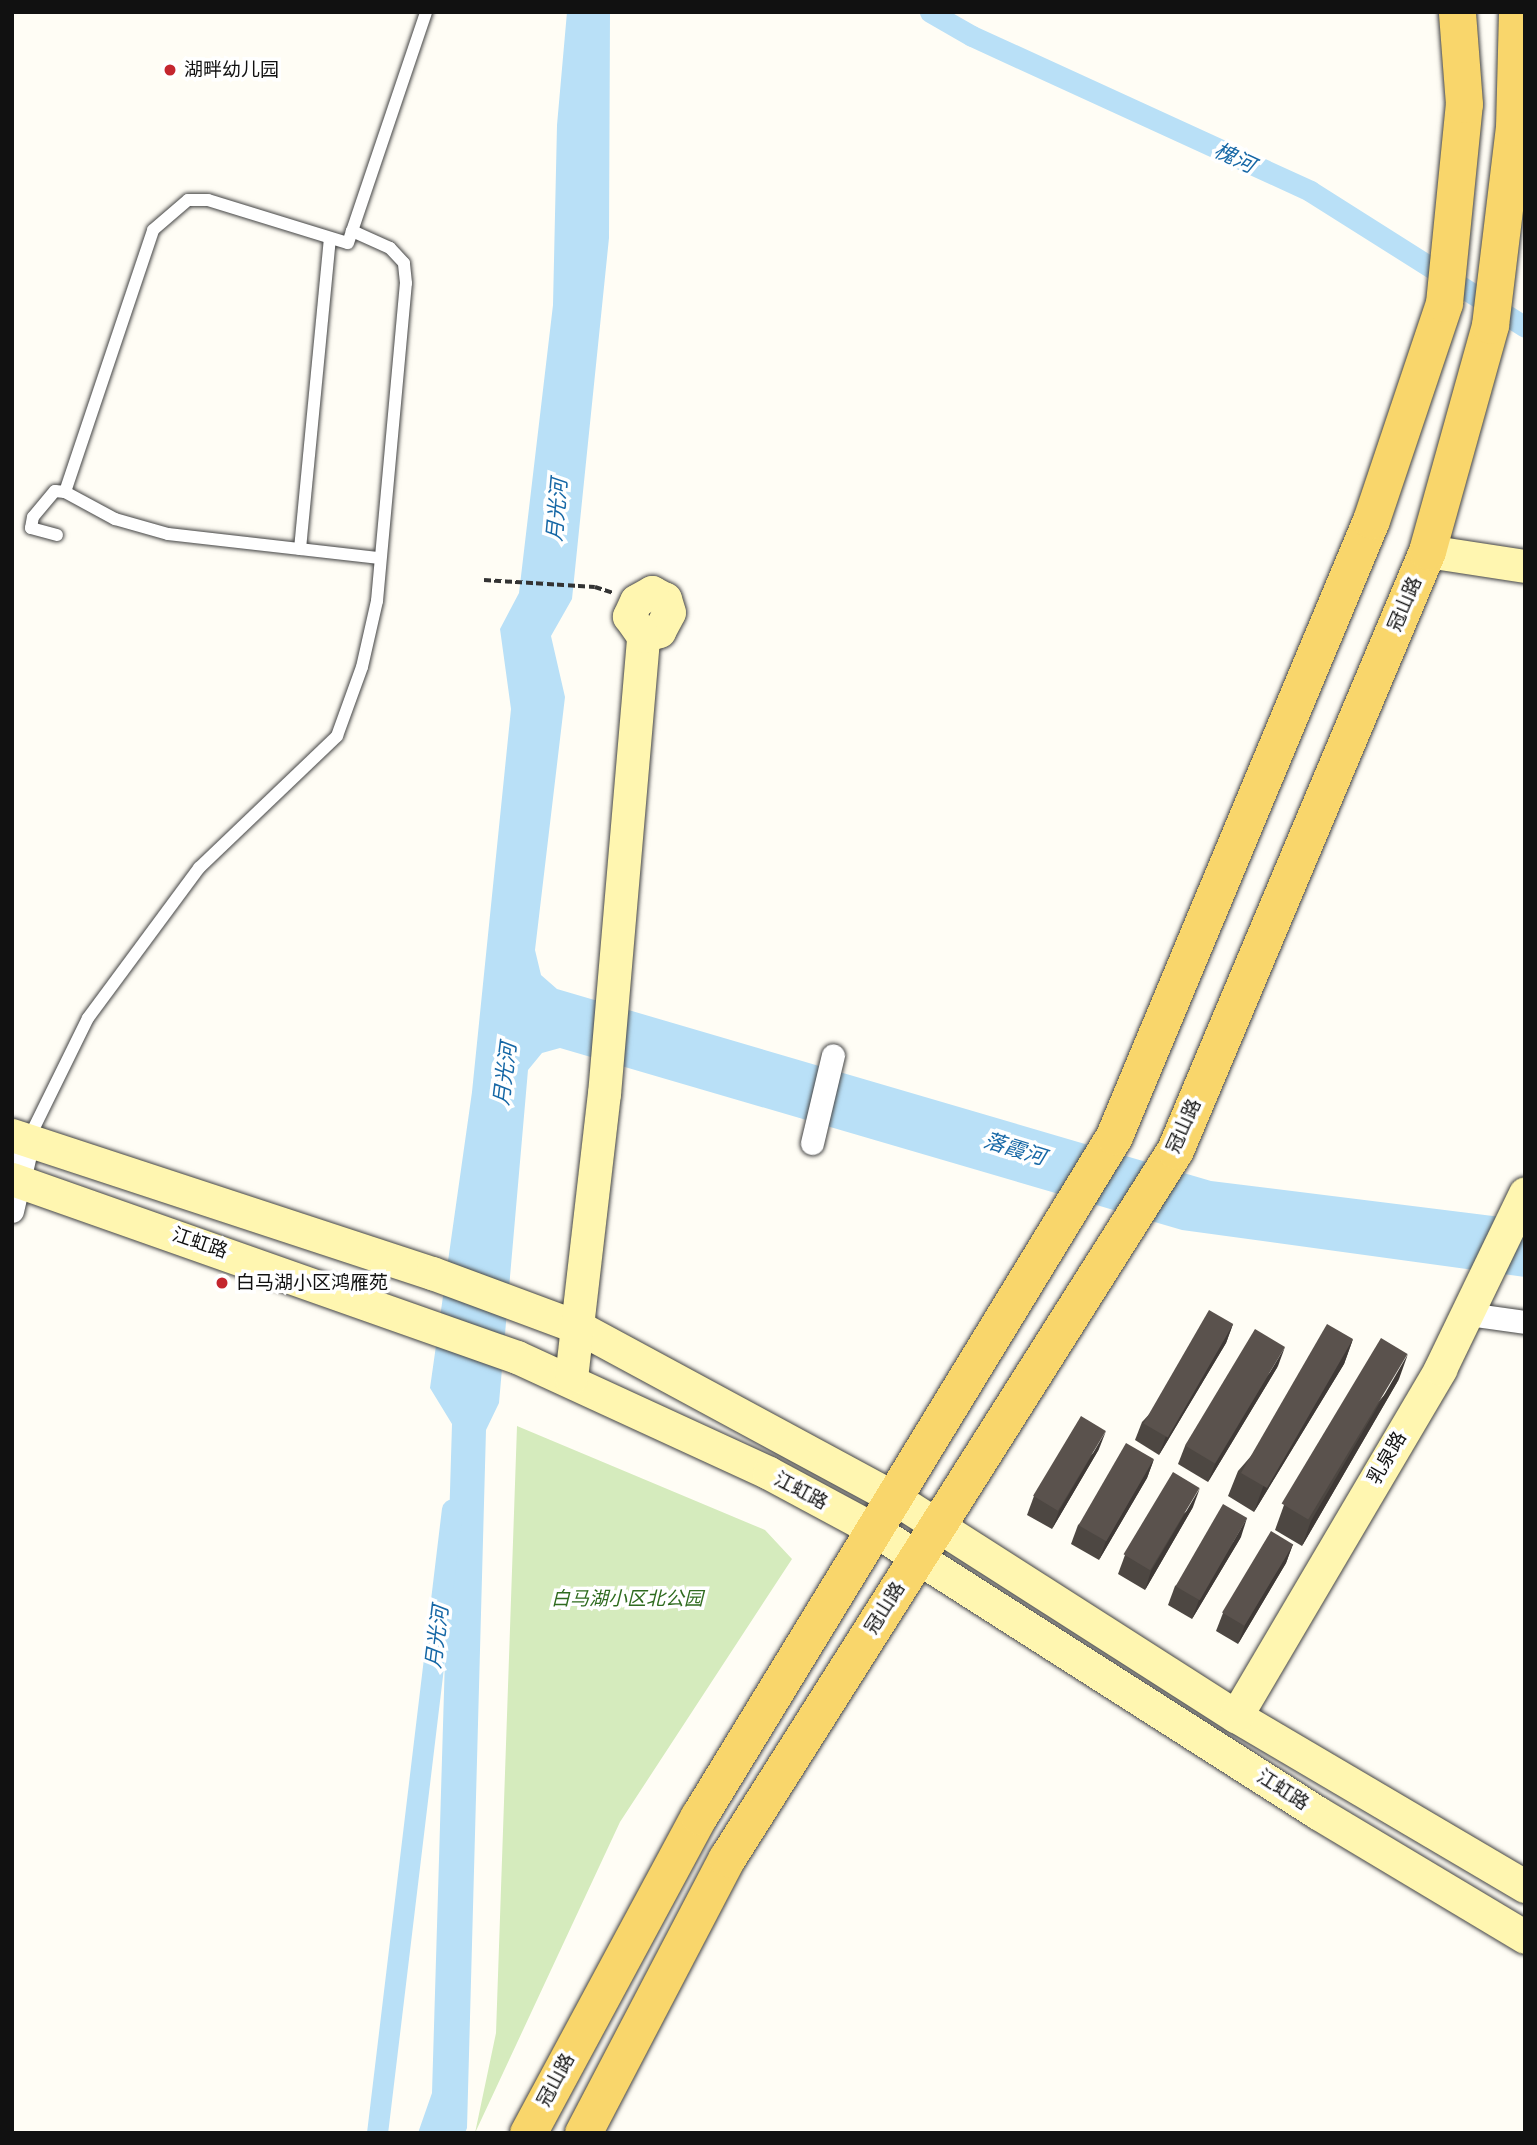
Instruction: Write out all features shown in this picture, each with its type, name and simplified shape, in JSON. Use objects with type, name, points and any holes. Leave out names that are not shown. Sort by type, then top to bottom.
[{"type":"main road","name":"冠山路","points":[[528,2133],[699,1816],[1114,1136],[1370,520],[1444,303],[1464,104],[1457,12]]},
{"type":"main road","name":"冠山路","points":[[583,2133],[727,1858],[1175,1150],[1427,551],[1490,325],[1514,127],[1517,12]]},
{"type":"main road","points":[[1427,551],[1525,566]]},
{"type":"main road","points":[[571,1378],[580,1328],[604,1094],[643,636]]},
{"type":"main road","name":"江虹路","points":[[20,1138],[432,1273],[580,1328],[893,1497],[1236,1716],[1525,1886]]},
{"type":"main road","name":"江虹路","points":[[14,1190],[425,1322],[571,1378],[769,1473],[873,1529],[1318,1813],[1525,1937]]},
{"type":"main road","name":"乳泉路","points":[[1236,1716],[1468,1314],[1522,1198]]},
{"type":"street","points":[[812,1143],[833,1055]]},
{"type":"street","points":[[14,1190],[20,1138]]},
{"type":"street","points":[[1468,1314],[1525,1322]]},
{"type":"lane","points":[[65,492],[145,245],[168,212],[188,200],[208,200],[330,240],[348,243],[426,12]]},
{"type":"lane","points":[[20,1138],[88,1018],[199,868],[337,736],[362,667],[377,601],[406,282],[404,263],[390,248],[352,231]]},
{"type":"lane","points":[[300,549],[330,240]]},
{"type":"lane","points":[[57,535],[31,528],[33,517],[55,491],[65,492],[115,519],[168,534],[380,558]]},
{"type":"path","points":[[484,580],[595,587]]},
{"type":"green space","name":"白马湖小区北公园","points":[[517,1426],[765,1530],[792,1559],[620,1822],[475,2133],[496,2033]]},
{"type":"water","name":"落霞河","points":[[567,12],[610,12],[609,238],[572,599],[551,636],[565,697],[535,950],[541,975],[557,989],[1211,1181],[1525,1220],[1525,1277],[1182,1230],[560,1048],[542,1053],[528,1070],[499,1403],[486,1430],[467,2128],[465,2133],[418,2133],[432,2093],[452,1424],[430,1388],[472,1092],[511,709],[500,629],[519,593],[553,305],[557,125]]},
{"type":"building","points":[[1209,1310],[1233,1324],[1168,1437],[1144,1423]]},
{"type":"building","points":[[1327,1324],[1353,1339],[1267,1488],[1241,1473]]},
{"type":"building","points":[[1255,1329],[1285,1347],[1215,1464],[1185,1446]]},
{"type":"building","points":[[1381,1338],[1408,1354],[1308,1519],[1282,1503]]},
{"type":"building","points":[[1081,1416],[1106,1431],[1058,1511],[1033,1496]]},
{"type":"building","points":[[1126,1443],[1154,1459],[1106,1541],[1078,1525]]},
{"type":"building","points":[[1173,1472],[1200,1488],[1150,1570],[1124,1554]]},
{"type":"building","points":[[1223,1504],[1247,1518],[1200,1600],[1176,1586]]},
{"type":"building","points":[[1271,1531],[1293,1544],[1244,1626],[1222,1612]]},
{"type":"waterway","name":"槐河","points":[[930,12],[972,36],[1310,191],[1525,327]]},
{"type":"waterway","name":"月光河","points":[[377,2133],[452,1509]]},
{"type":"place","name":"湖畔幼儿园","points":[[170,70]]},
{"type":"place","name":"白马湖小区鸿雁苑","points":[[222,1283]]}]
